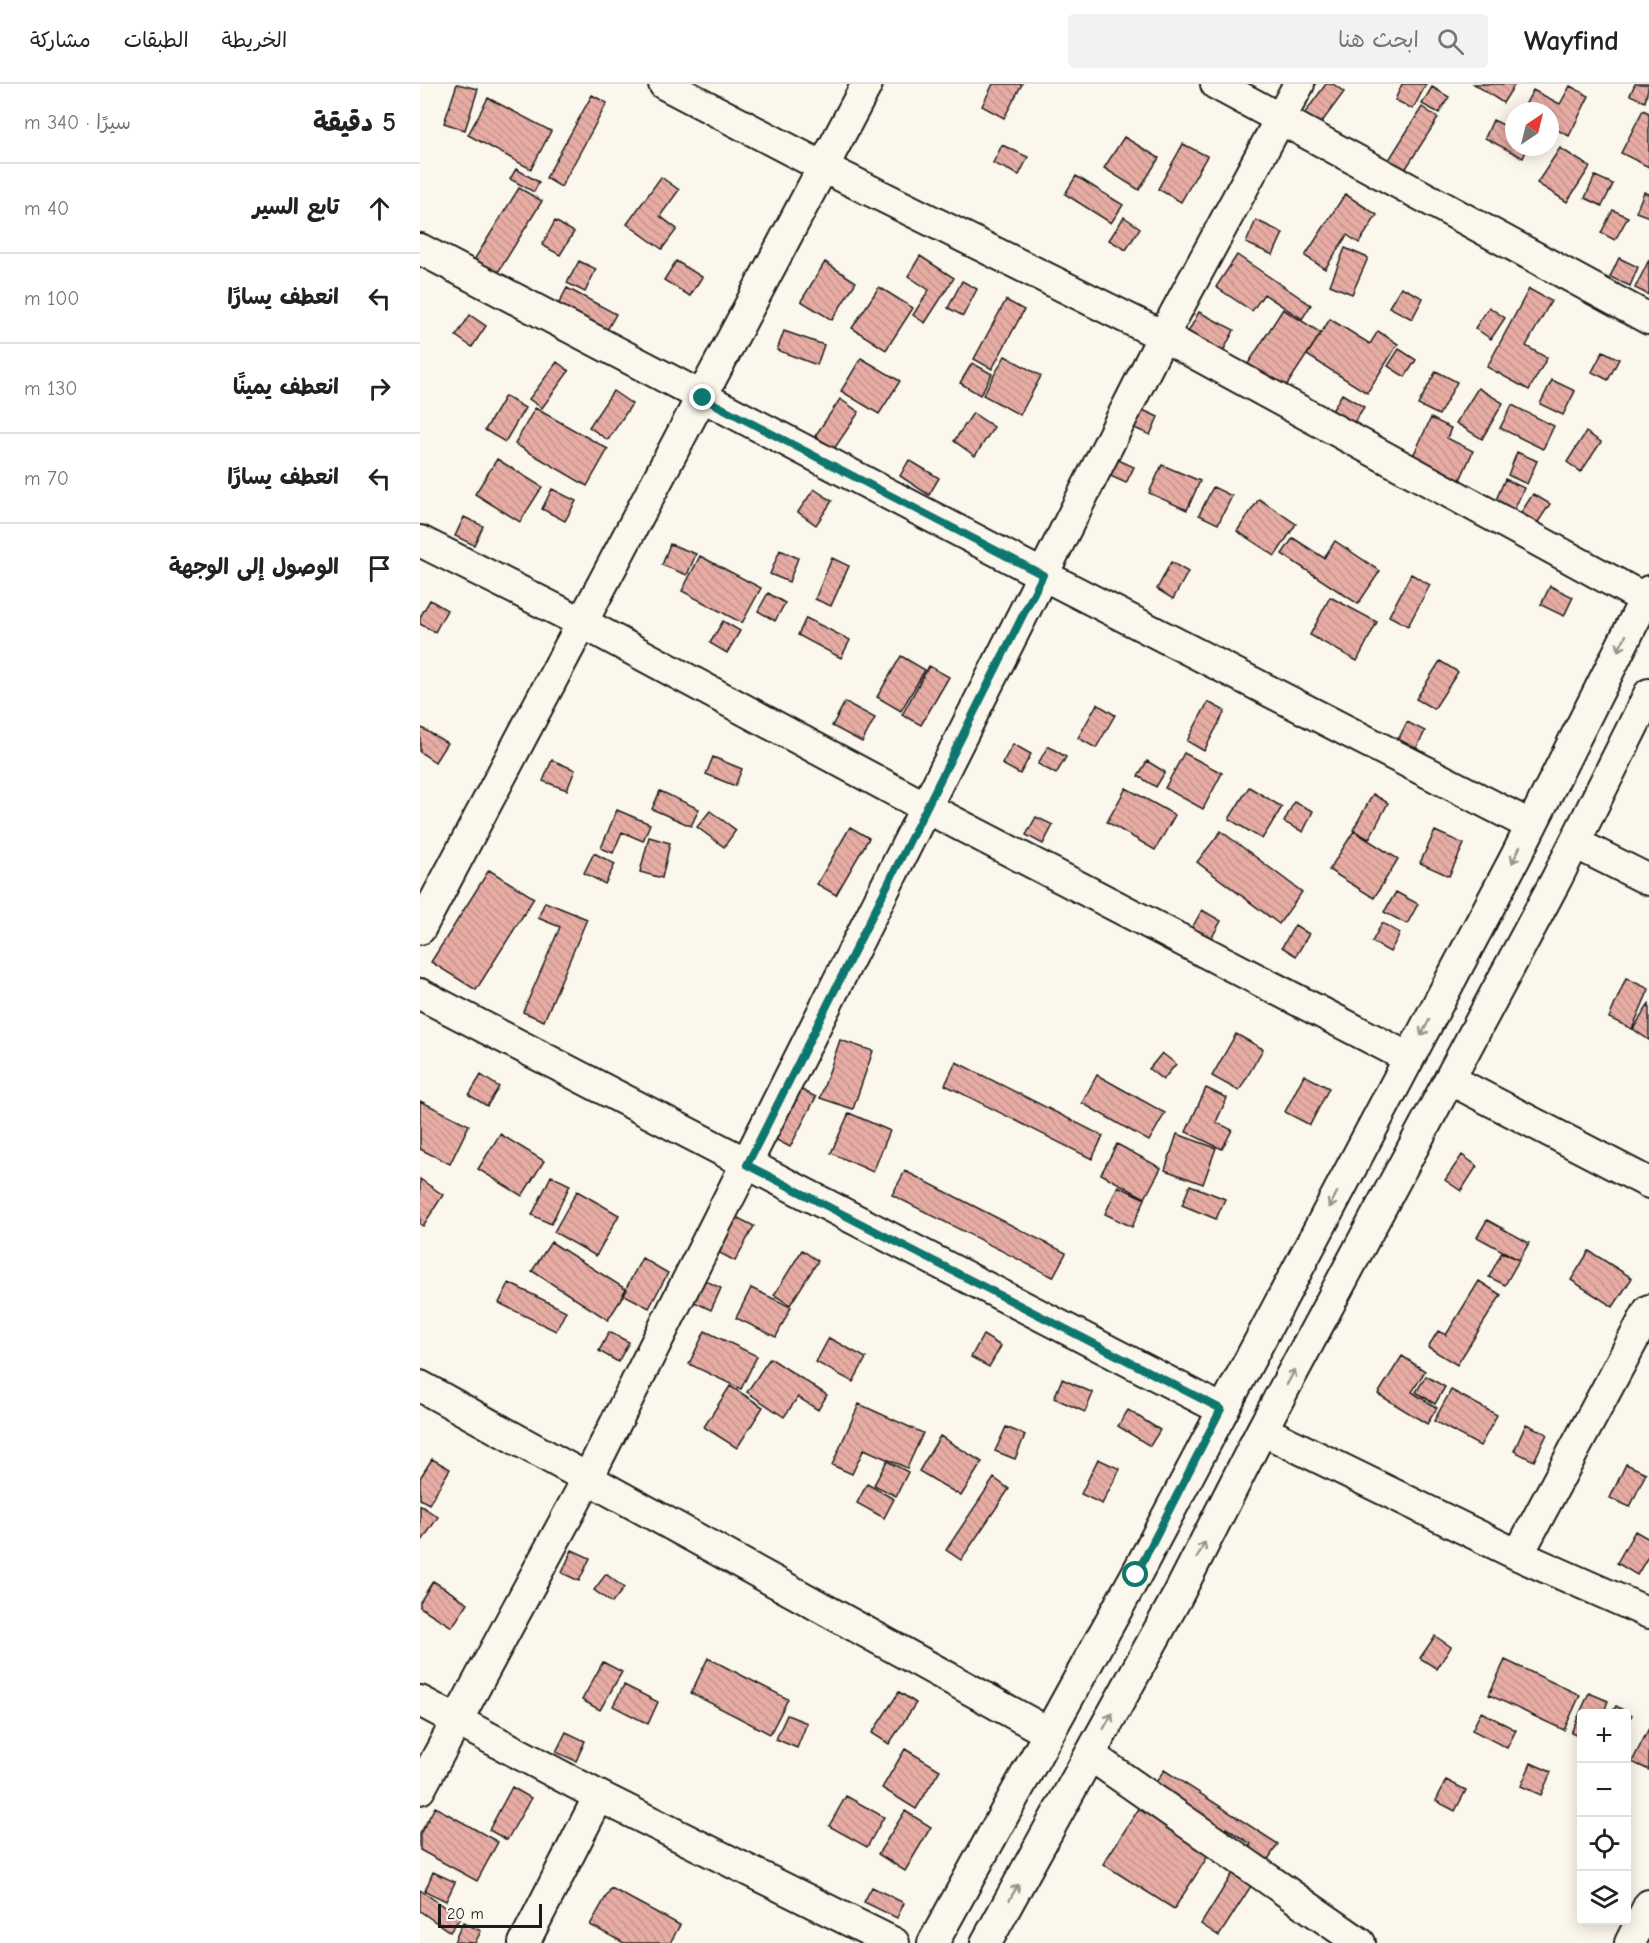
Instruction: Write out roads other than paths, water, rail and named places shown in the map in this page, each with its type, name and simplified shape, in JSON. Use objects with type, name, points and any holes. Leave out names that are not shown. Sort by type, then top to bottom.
[{"type":"street","points":[[664,84],[825,168],[1163,336],[1647,595],[1409,1058],[1221,1409],[1136,1575],[933,1943]]},
{"type":"street","points":[[420,929],[825,168],[867,84]]},
{"type":"street","points":[[1216,84],[1281,117],[1649,319]]},
{"type":"street","points":[[420,1789],[588,1478],[1163,336],[1299,84]]},
{"type":"street","points":[[420,249],[1043,575],[1530,825]]},
{"type":"street","points":[[420,541],[583,623],[927,808],[1409,1058]]},
{"type":"street","points":[[986,1943],[1177,1596],[1262,1430],[1451,1080],[1575,843],[1649,693]]},
{"type":"street","points":[[1575,843],[1649,880]]},
{"type":"street","points":[[420,994],[1221,1409]]},
{"type":"street","points":[[1451,1080],[1649,1183]]},
{"type":"street","points":[[1518,1555],[1649,1310]]},
{"type":"street","points":[[420,1386],[1049,1733]]},
{"type":"street","points":[[1262,1430],[1518,1555],[1649,1613]]},
{"type":"street","points":[[420,1701],[599,1796],[894,1943]]},
{"type":"street","points":[[1090,1755],[1360,1943]]},
{"type":"street","points":[[524,1943],[599,1796]]},
{"type":"street","points":[[1630,1943],[1649,1905]]}]
